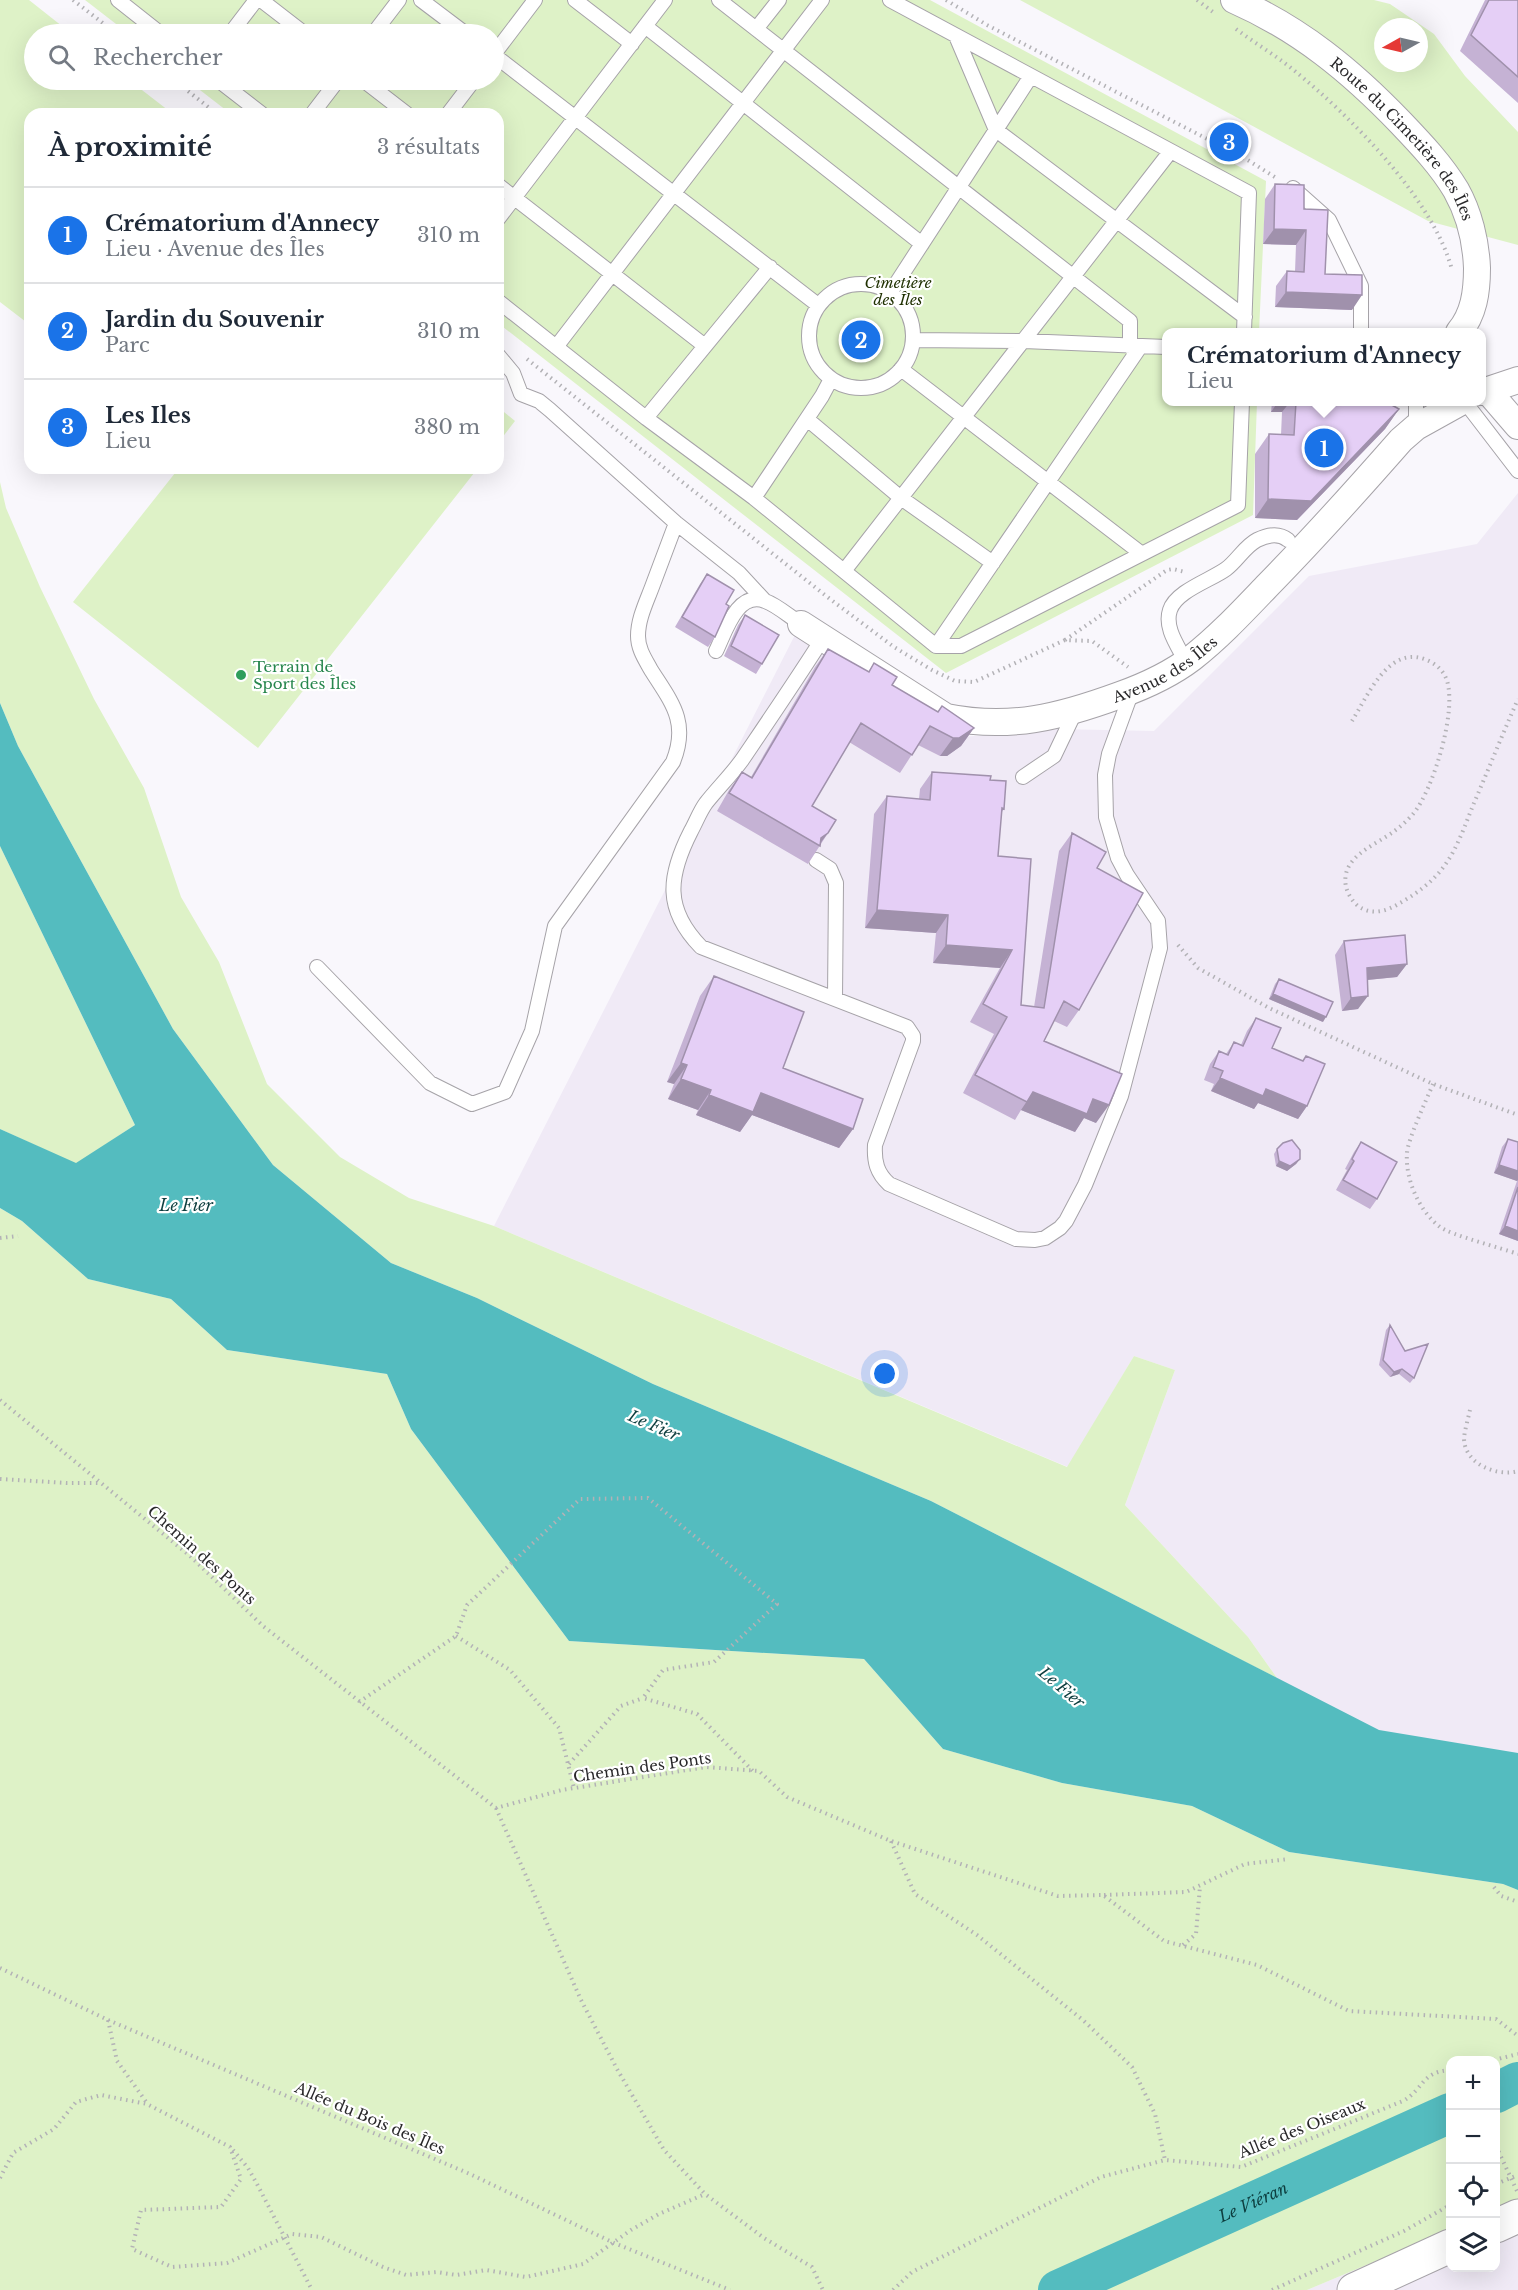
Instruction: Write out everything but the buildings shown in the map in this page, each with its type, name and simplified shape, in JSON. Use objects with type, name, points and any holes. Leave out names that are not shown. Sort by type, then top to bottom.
[{"type":"street","name":"Route du Cimetière des Îles","points":[[1225,7],[1258,11],[1302,35],[1379,100],[1445,173],[1466,212],[1476,256],[1477,278],[1473,305],[1463,328]]},
{"type":"street","name":"Avenue des Îles","points":[[1486,391],[1518,380]]},
{"type":"street","points":[[1486,405],[1518,426]]},
{"type":"street","name":"Avenue des Îles","points":[[801,624],[946,717],[973,723],[1015,722],[1075,712],[1132,691],[1186,662],[1224,630],[1288,564],[1401,440],[1416,427],[1455,406]]},
{"type":"street","points":[[1500,2224],[1518,2216]]},
{"type":"street","points":[[1354,2290],[1446,2248]]},
{"type":"lane","points":[[118,0],[149,24]]},
{"type":"lane","points":[[238,24],[256,0]]},
{"type":"lane","points":[[261,0],[292,24]]},
{"type":"lane","points":[[381,24],[399,0]]},
{"type":"lane","points":[[421,0],[453,24]]},
{"type":"lane","points":[[504,42],[535,0]]},
{"type":"lane","points":[[575,0],[632,44]]},
{"type":"lane","points":[[504,211],[665,0]]},
{"type":"lane","points":[[719,0],[736,5],[756,29],[1130,321],[1135,347],[1048,482],[936,646]]},
{"type":"lane","points":[[756,29],[779,0]]},
{"type":"lane","points":[[556,347],[822,0]]},
{"type":"lane","points":[[890,0],[1249,193],[1244,328]]},
{"type":"lane","points":[[645,26],[922,244]]},
{"type":"lane","points":[[956,36],[996,130],[1245,317]]},
{"type":"lane","points":[[504,63],[818,305]]},
{"type":"lane","points":[[890,293],[1031,76]]},
{"type":"lane","points":[[231,90],[254,108]]},
{"type":"lane","points":[[317,108],[330,90]]},
{"type":"lane","points":[[376,90],[399,108]]},
{"type":"lane","points":[[453,108],[466,90]]},
{"type":"lane","points":[[844,572],[1170,152]]},
{"type":"lane","points":[[1293,188],[1329,220],[1361,286],[1361,328]]},
{"type":"lane","points":[[504,190],[705,346]]},
{"type":"lane","points":[[646,418],[770,267]]},
{"type":"lane","points":[[853,284],[869,284],[890,293],[906,310],[912,325],[913,340],[909,356],[901,369],[890,380],[876,387],[860,389],[845,386],[831,379],[819,369],[808,339],[809,324],[818,305],[838,288],[853,284]]},
{"type":"lane","points":[[504,306],[646,418],[754,498],[936,646],[961,645],[1238,505],[1242,406]]},
{"type":"lane","points":[[913,340],[1024,341],[1162,347]]},
{"type":"lane","points":[[504,362],[513,373],[521,394],[538,401],[550,410],[676,523],[739,573],[764,600],[801,624]]},
{"type":"lane","points":[[901,369],[1142,554]]},
{"type":"lane","points":[[754,498],[831,379]]},
{"type":"lane","points":[[1416,406],[1416,427]]},
{"type":"lane","points":[[1479,406],[1518,471]]},
{"type":"lane","points":[[807,419],[902,498],[993,563]]},
{"type":"lane","points":[[317,967],[430,1083],[472,1104],[505,1092],[532,1031],[555,926],[674,762],[678,751],[680,741],[675,707],[643,656],[638,636],[641,617],[676,523]]},
{"type":"lane","points":[[1186,662],[1170,629],[1169,612],[1176,600],[1228,568],[1254,542],[1264,537],[1279,535],[1288,540]]},
{"type":"lane","points":[[716,651],[733,614],[742,604],[751,600],[764,600]]},
{"type":"lane","points":[[823,638],[738,765],[705,805],[679,854],[675,867],[673,895],[682,923],[701,947],[903,1024],[913,1036],[912,1047],[875,1145],[875,1163],[889,1184],[1016,1239],[1035,1240],[1053,1233],[1066,1221],[1085,1185],[1121,1096],[1160,948],[1158,921],[1118,858],[1106,817],[1105,786],[1109,754],[1132,691]]},
{"type":"lane","points":[[1023,777],[1054,756],[1075,712]]},
{"type":"lane","points":[[816,860],[830,869],[836,883],[835,998]]},
{"type":"path","points":[[73,0],[104,24]]},
{"type":"path","points":[[946,0],[987,25],[1246,159],[1293,188]]},
{"type":"path","points":[[1197,0],[1225,7]]},
{"type":"path","points":[[1234,27],[1294,71],[1326,98],[1376,148],[1418,201],[1443,247],[1453,275]]},
{"type":"path","points":[[187,90],[209,108]]},
{"type":"path","points":[[1065,640],[1167,570],[1173,568],[1182,570],[1188,574],[1196,587]]},
{"type":"path","points":[[1352,721],[1384,671],[1400,659],[1420,657],[1430,661],[1445,676],[1448,687],[1447,723],[1439,756],[1422,800],[1404,823],[1356,857],[1346,874],[1348,892],[1353,900],[1359,907],[1378,912],[1387,910],[1414,895],[1430,882],[1449,860],[1518,699]]},
{"type":"path","points":[[1158,921],[1198,968],[1269,1008],[1432,1084],[1518,1115]]},
{"type":"path","points":[[1432,1084],[1407,1152],[1408,1168],[1418,1198],[1424,1209],[1441,1228],[1518,1254]]},
{"type":"path","points":[[0,1238],[18,1236]]},
{"type":"path","name":"Chemin des Ponts","points":[[0,1400],[190,1556],[263,1626],[495,1808],[574,1788],[706,1767],[759,1771],[788,1797],[891,1841],[1058,1896],[1186,1892],[1245,1864],[1289,1859]]},
{"type":"path","points":[[1470,1410],[1464,1440],[1474,1460],[1491,1471],[1510,1473],[1518,1471]]},
{"type":"path","points":[[0,1479],[101,1483]]},
{"type":"path","points":[[359,1702],[456,1636],[467,1605],[580,1499],[648,1498],[777,1604],[714,1662],[663,1670],[643,1698],[621,1706],[568,1765]]},
{"type":"path","points":[[456,1636],[510,1670],[559,1728],[574,1788]]},
{"type":"path","points":[[643,1698],[697,1714],[753,1771]]},
{"type":"path","points":[[495,1808],[581,2000],[616,2069],[664,2150],[705,2194],[764,2238],[812,2267],[823,2290]]},
{"type":"path","points":[[891,1841],[915,1894],[977,1935],[1084,2021],[1132,2067],[1155,2114],[1165,2160]]},
{"type":"path","points":[[1183,1946],[1196,1934],[1200,1885]]},
{"type":"path","points":[[1494,1887],[1501,1896],[1518,1902]]},
{"type":"path","points":[[1103,1895],[1164,1941],[1257,1965],[1349,2011],[1496,2019],[1518,2036]]},
{"type":"path","name":"Allée du Bois des Îles","points":[[0,1968],[108,2020],[470,2174],[614,2242],[730,2290]]},
{"type":"path","points":[[108,2020],[117,2061],[147,2104]]},
{"type":"path","points":[[1500,2059],[1518,2054]]},
{"type":"path","name":"Allée des Oiseaux","points":[[893,2290],[912,2272],[1101,2177],[1165,2160],[1241,2167],[1403,2101],[1413,2095],[1427,2076],[1446,2070]]},
{"type":"path","points":[[0,2178],[13,2153],[54,2129],[76,2102],[101,2095],[147,2104],[230,2147],[248,2168],[312,2290]]},
{"type":"path","points":[[230,2147],[241,2179],[221,2207],[141,2210],[132,2249],[172,2267],[227,2263],[292,2234],[321,2237],[383,2267],[406,2275],[437,2272],[456,2276],[486,2270],[525,2277],[583,2264],[631,2230],[659,2214],[705,2194]]},
{"type":"path","points":[[1500,2155],[1518,2192]]},
{"type":"path","points":[[1500,2182],[1518,2175]]},
{"type":"path","points":[[1272,2290],[1404,2231],[1446,2207]]},
{"type":"shaded area","points":[[1518,493],[1518,1890],[1503,1884],[1277,1678],[1248,1637],[1125,1505],[1175,1370],[1134,1356],[1068,1467],[494,1226],[800,625],[963,737],[1057,729],[1154,731],[1309,576],[1477,544]]},
{"type":"shaded area","points":[[1518,2202],[1518,2290],[1307,2290],[1446,2232],[1446,2272],[1500,2272],[1500,2210]]},
{"type":"green space","points":[[0,0],[29,0],[59,24],[24,24],[24,90],[142,90],[165,108],[24,108],[24,320],[0,302]]},
{"type":"green space","name":"Cimetière des Îles","points":[[85,0],[930,0],[1266,181],[1259,328],[1162,328],[1162,406],[1257,406],[1253,515],[946,673],[504,328],[504,108],[223,108],[200,90],[504,90],[504,24],[116,24]]},
{"type":"green space","points":[[1020,0],[1374,0],[1390,4],[1411,18],[1374,18],[1374,72],[1428,72],[1428,30],[1434,34],[1465,76],[1518,132],[1518,245],[1428,221]]},
{"type":"green space","points":[[504,412],[515,421],[504,435]]},
{"type":"green space","name":"Terrain de Sport des Îles","points":[[174,474],[473,474],[258,748],[73,602]]},
{"type":"green space","points":[[0,482],[6,508],[40,587],[94,699],[144,788],[181,897],[219,962],[267,1084],[340,1157],[409,1198],[494,1226],[1067,1467],[1134,1356],[1175,1370],[1125,1505],[1248,1637],[1277,1678],[931,1501],[653,1384],[477,1298],[391,1263],[273,1165],[173,1029],[18,746],[0,703]]},
{"type":"green space","points":[[0,846],[135,1125],[76,1164],[0,1129]]},
{"type":"green space","points":[[0,1208],[22,1221],[88,1279],[171,1299],[227,1350],[387,1374],[411,1429],[569,1641],[864,1659],[943,1749],[1062,1783],[1192,1806],[1289,1852],[1503,1884],[1518,1890],[1518,2202],[1500,2210],[1500,2056],[1446,2056],[1446,2232],[1307,2290],[0,2290]]},
{"type":"water","name":"Le Fier","points":[[0,703],[18,746],[173,1029],[273,1165],[391,1263],[477,1298],[653,1384],[931,1501],[1379,1730],[1518,1753],[1518,1890],[1503,1884],[1289,1852],[1192,1806],[1062,1783],[943,1749],[864,1659],[569,1641],[411,1429],[387,1374],[227,1350],[171,1299],[88,1279],[22,1221],[0,1208],[0,1129],[76,1163],[135,1125],[0,846]]},
{"type":"waterway","name":"Le Viéran","points":[[1500,2091],[1518,2082]]},
{"type":"waterway","name":"Le Viéran","points":[[1058,2290],[1446,2115]]},
{"type":"place","name":"Les Iles","points":[[1229,142]]},
{"type":"place","name":"Jardin du Souvenir","points":[[861,340]]},
{"type":"place","name":"Crématorium d'Annecy","points":[[1324,448]]},
{"type":"place","name":"Terrain de Sport des Îles","points":[[241,675]]}]
